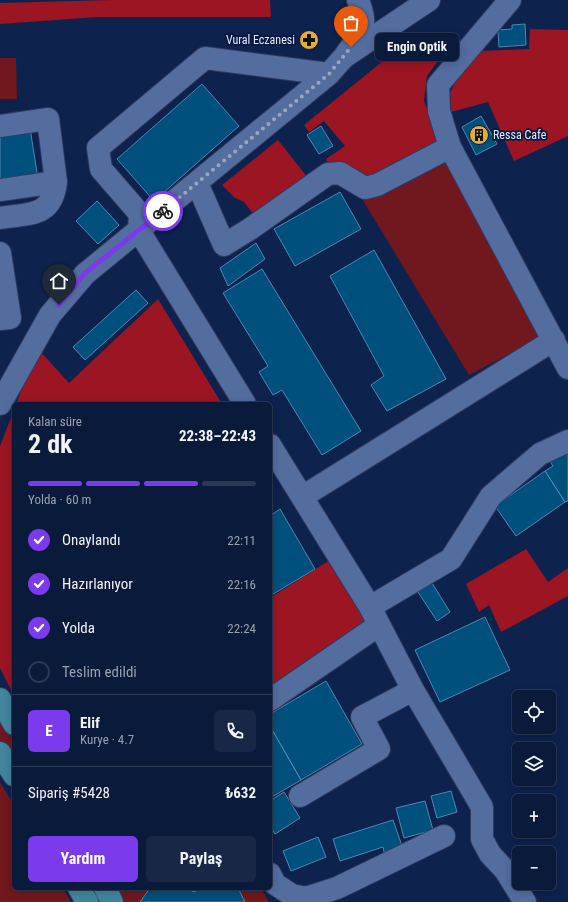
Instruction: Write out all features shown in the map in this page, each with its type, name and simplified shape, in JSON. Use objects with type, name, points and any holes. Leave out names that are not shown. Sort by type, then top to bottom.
[{"type":"main road","points":[[0,699],[12,720]]},
{"type":"main road","points":[[0,753],[12,772]]},
{"type":"main road","points":[[80,890],[87,902]]},
{"type":"main road","points":[[106,890],[112,902]]},
{"type":"street","points":[[1,399],[50,315],[84,274],[139,231],[329,74],[344,57],[365,26],[363,13],[358,0]]},
{"type":"street","points":[[344,57],[429,0]]},
{"type":"street","points":[[510,0],[438,85],[439,111],[450,147],[568,368]]},
{"type":"street","points":[[244,402],[139,231],[140,214],[101,169],[98,148],[205,58],[329,74]]},
{"type":"street","points":[[0,126],[48,119],[56,182],[55,196],[49,205],[39,211],[0,218]]},
{"type":"street","points":[[197,183],[224,245],[250,229],[328,174],[340,173],[365,188],[377,185],[450,147]]},
{"type":"street","points":[[0,190],[56,182]]},
{"type":"street","points":[[0,253],[10,318],[0,319]]},
{"type":"street","points":[[302,497],[554,340]]},
{"type":"street","points":[[272,698],[374,616],[451,559],[491,496],[540,454],[568,441]]},
{"type":"street","points":[[272,448],[374,616],[413,690],[482,808],[482,839],[490,854],[505,870],[525,902]]},
{"type":"street","points":[[300,796],[379,748],[362,717],[413,690]]},
{"type":"street","points":[[272,878],[275,884],[292,895],[306,898],[341,895],[444,836]]},
{"type":"shaded area","points":[[112,0],[270,0],[271,17],[97,17],[0,24],[0,3]]},
{"type":"shaded area","points":[[530,29],[568,30],[568,136],[514,161],[488,102],[451,112],[450,93],[462,68],[481,51],[529,49]]},
{"type":"shaded area","points":[[439,34],[456,36],[427,76],[424,101],[441,146],[370,179],[330,168],[326,159],[345,146],[324,121],[309,132],[304,125],[409,40]]},
{"type":"shaded area","points":[[0,58],[16,58],[17,99],[0,99]]},
{"type":"shaded area","points":[[278,140],[308,178],[256,217],[244,202],[235,198],[222,185]]},
{"type":"shaded area","points":[[448,154],[545,335],[469,375],[356,189]]},
{"type":"shaded area","points":[[158,299],[221,402],[17,402],[38,349],[69,383]]},
{"type":"shaded area","points":[[12,415],[12,692],[0,668],[0,446]]},
{"type":"shaded area","points":[[526,549],[548,582],[568,568],[568,596],[501,632],[489,605],[479,612],[466,584]]},
{"type":"shaded area","points":[[330,560],[375,636],[272,703],[272,597]]},
{"type":"shaded area","points":[[0,718],[12,739],[12,758],[0,740]]},
{"type":"shaded area","points":[[0,782],[12,802],[12,890],[64,890],[71,902],[0,902]]},
{"type":"shaded area","points":[[118,890],[262,890],[269,902],[124,902]]},
{"type":"building","points":[[525,24],[526,45],[499,47],[498,30],[512,29],[512,25]]},
{"type":"building","points":[[202,84],[239,126],[154,201],[117,159]]},
{"type":"building","name":"Ressa Cafe","points":[[481,116],[497,144],[476,155],[462,127]]},
{"type":"building","points":[[321,126],[333,146],[319,154],[307,135]]},
{"type":"building","points":[[30,128],[38,179],[0,185],[0,133]]},
{"type":"building","points":[[340,192],[361,229],[295,266],[274,229]]},
{"type":"building","points":[[97,201],[119,225],[98,244],[76,221]]},
{"type":"building","points":[[256,243],[265,259],[228,286],[220,268]]},
{"type":"building","points":[[374,250],[446,379],[387,411],[371,385],[384,376],[330,276]]},
{"type":"building","points":[[262,269],[361,431],[322,455],[282,390],[273,395],[259,372],[268,366],[223,293]]},
{"type":"building","points":[[136,290],[148,303],[85,360],[73,347]]},
{"type":"building","points":[[568,448],[568,501],[565,502],[545,471],[553,466],[549,460]]},
{"type":"building","points":[[545,471],[565,502],[516,536],[495,506]]},
{"type":"building","points":[[280,509],[315,569],[272,595],[272,515]]},
{"type":"building","points":[[432,583],[450,612],[437,621],[418,592]]},
{"type":"building","points":[[485,617],[510,670],[440,702],[415,650]]},
{"type":"building","points":[[326,681],[362,744],[301,780],[272,729],[272,713]]},
{"type":"building","points":[[272,729],[301,780],[272,797]]},
{"type":"building","points":[[451,791],[457,812],[437,818],[431,796]]},
{"type":"building","points":[[284,792],[300,818],[275,834],[272,829],[272,800]]},
{"type":"building","points":[[425,801],[433,830],[404,838],[396,808]]},
{"type":"building","points":[[393,820],[402,846],[384,852],[383,847],[340,861],[333,839]]},
{"type":"building","points":[[318,837],[326,857],[291,871],[283,851]]},
{"type":"building","points":[[149,890],[192,890],[193,892],[198,890],[239,890],[245,902],[140,902]]},
{"type":"way so far","points":[[163,211],[329,74],[351,47]]},
{"type":"place","name":"Vural Eczanesi","points":[[309,40]]},
{"type":"place","name":"Engin Optik","points":[[351,47]]},
{"type":"place","name":"Ressa Cafe","points":[[479,135]]},
{"type":"route","points":[[59,305],[84,274],[163,211]]}]
